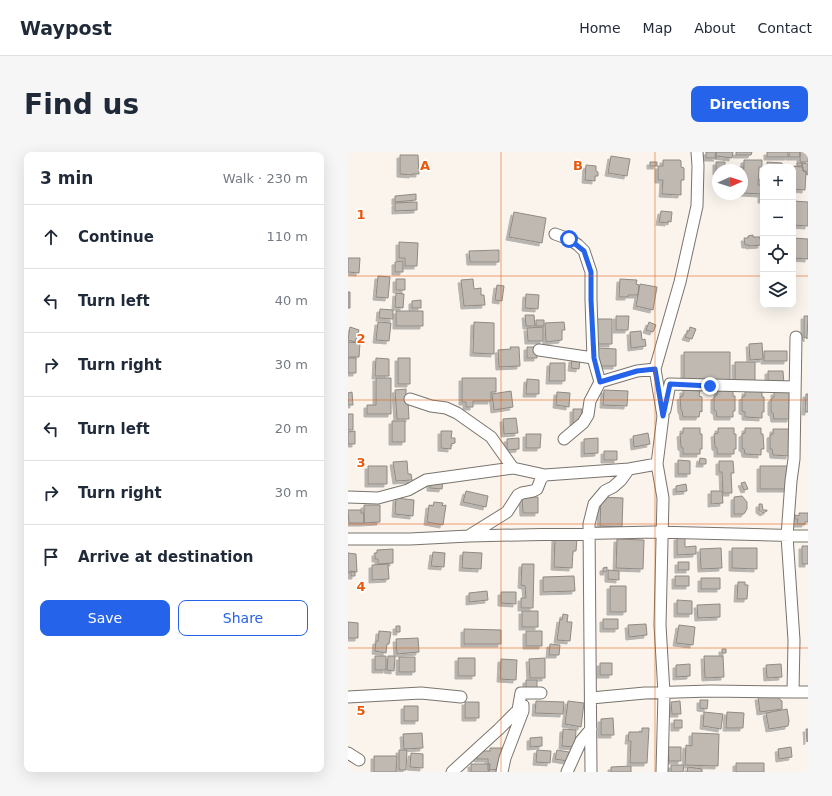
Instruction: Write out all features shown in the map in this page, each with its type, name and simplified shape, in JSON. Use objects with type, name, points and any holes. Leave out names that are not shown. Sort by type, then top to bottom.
[{"type":"street","points":[[663,416],[655,369],[680,282],[698,206],[697,152]]},
{"type":"street","points":[[555,234],[573,241],[584,251],[591,272],[594,358],[600,382],[590,401],[588,415],[583,423],[564,439]]},
{"type":"street","points":[[793,692],[794,640],[787,536],[794,459],[796,337]]},
{"type":"street","points":[[539,350],[594,358]]},
{"type":"street","points":[[600,382],[637,371],[655,369]]},
{"type":"street","points":[[662,772],[664,693],[660,624],[663,498],[657,464],[663,416],[670,384],[795,386]]},
{"type":"street","points":[[410,399],[431,406],[446,408],[457,413],[491,437],[513,468]]},
{"type":"street","points":[[348,497],[378,498],[408,490],[426,480],[513,468],[545,474],[629,469],[657,464]]},
{"type":"street","points":[[591,772],[589,524],[594,504],[605,491],[622,480],[629,469]]},
{"type":"street","points":[[469,536],[507,512],[518,495],[537,489],[545,474]]},
{"type":"street","points":[[348,539],[410,539],[469,536],[663,532],[808,536]]},
{"type":"street","points":[[591,698],[645,693],[710,691],[808,692]]},
{"type":"street","points":[[348,697],[421,693],[461,697]]},
{"type":"street","points":[[521,693],[541,693]]},
{"type":"street","points":[[452,772],[518,710],[521,693]]},
{"type":"street","points":[[502,772],[505,758],[523,711],[521,693]]},
{"type":"street","points":[[567,772],[581,741],[591,729]]},
{"type":"street","points":[[348,753],[359,760]]},
{"type":"building","points":[[706,152],[716,152],[715,157],[717,158],[706,158]]},
{"type":"building","points":[[716,152],[733,152],[732,158],[716,156]]},
{"type":"building","points":[[736,152],[752,152],[751,155],[736,155]]},
{"type":"building","points":[[767,152],[788,152],[788,157],[767,157]]},
{"type":"building","points":[[789,152],[800,152],[800,157],[789,157]]},
{"type":"building","points":[[800,152],[808,152],[808,162],[800,162]]},
{"type":"building","points":[[400,155],[418,155],[419,174],[400,174]]},
{"type":"building","points":[[611,156],[630,159],[627,176],[608,173]]},
{"type":"building","points":[[663,160],[681,161],[681,167],[684,168],[684,180],[681,180],[681,195],[662,194],[663,180],[658,180],[658,166],[663,166]]},
{"type":"building","points":[[744,160],[762,160],[762,164],[760,164],[759,167],[758,185],[760,185],[760,194],[748,193],[748,164],[744,164]]},
{"type":"building","points":[[650,162],[657,162],[657,166],[650,166]]},
{"type":"building","points":[[716,162],[725,162],[725,164],[716,164]]},
{"type":"building","points":[[767,162],[782,163],[782,164],[767,164]]},
{"type":"building","points":[[797,163],[802,163],[802,166],[797,166]]},
{"type":"building","points":[[802,163],[808,164],[808,175],[806,174],[806,171],[803,171]]},
{"type":"building","points":[[586,165],[596,166],[598,176],[595,176],[595,181],[585,180]]},
{"type":"building","points":[[796,167],[803,167],[803,171],[806,172],[805,190],[796,189]]},
{"type":"building","points":[[416,194],[416,200],[395,202],[395,196]]},
{"type":"building","points":[[796,201],[808,202],[808,226],[796,225]]},
{"type":"building","points":[[417,202],[417,210],[395,211],[395,203]]},
{"type":"building","points":[[661,211],[672,212],[671,222],[659,222]]},
{"type":"building","points":[[514,212],[546,218],[542,243],[509,237]]},
{"type":"building","points":[[753,235],[753,237],[760,237],[760,245],[745,245],[744,238],[748,238],[748,236]]},
{"type":"building","points":[[796,238],[808,239],[808,259],[796,258]]},
{"type":"building","points":[[399,242],[418,243],[417,266],[405,266],[405,258],[399,258]]},
{"type":"building","points":[[499,250],[499,262],[470,262],[469,251]]},
{"type":"building","points":[[348,258],[360,258],[359,273],[348,272]]},
{"type":"building","points":[[403,261],[403,272],[395,272],[395,262]]},
{"type":"building","points":[[378,276],[390,277],[388,298],[376,297]]},
{"type":"building","points":[[396,279],[405,279],[405,290],[396,290]]},
{"type":"building","points":[[473,279],[474,289],[481,288],[481,295],[484,295],[485,305],[464,306],[461,280]]},
{"type":"building","points":[[620,279],[637,280],[636,284],[639,285],[638,295],[619,297]]},
{"type":"building","points":[[640,284],[657,287],[653,310],[636,306]]},
{"type":"building","points":[[497,285],[504,286],[502,301],[495,300]]},
{"type":"building","points":[[348,292],[350,292],[350,308],[348,308]]},
{"type":"building","points":[[396,293],[404,294],[403,308],[395,307]]},
{"type":"building","points":[[526,294],[539,295],[538,309],[525,308]]},
{"type":"building","points":[[421,300],[421,308],[412,308],[412,301]]},
{"type":"building","points":[[380,309],[393,310],[393,319],[379,318]]},
{"type":"building","points":[[396,311],[423,311],[423,326],[396,326]]},
{"type":"building","points":[[525,315],[534,315],[535,326],[526,326]]},
{"type":"building","points":[[616,316],[629,316],[628,330],[616,330]]},
{"type":"building","points":[[804,316],[808,316],[807,339],[806,337],[804,338]]},
{"type":"building","points":[[596,319],[612,319],[612,344],[596,344]]},
{"type":"building","points":[[536,320],[544,320],[544,326],[536,326]]},
{"type":"building","points":[[378,322],[391,323],[389,341],[376,340]]},
{"type":"building","points":[[474,322],[494,323],[494,354],[473,353]]},
{"type":"building","points":[[564,322],[565,330],[562,330],[562,340],[546,342],[545,323]]},
{"type":"building","points":[[649,322],[656,325],[653,332],[646,330]]},
{"type":"building","points":[[350,327],[359,330],[355,342],[348,340]]},
{"type":"building","points":[[543,327],[543,341],[528,341],[527,328]]},
{"type":"building","points":[[690,327],[696,329],[692,339],[685,337]]},
{"type":"building","points":[[641,331],[642,340],[645,339],[646,346],[631,348],[630,332]]},
{"type":"building","points":[[348,342],[360,343],[359,357],[348,357]]},
{"type":"building","points":[[762,343],[763,359],[750,360],[749,344]]},
{"type":"building","points":[[510,347],[519,347],[520,366],[499,367],[498,350],[511,349]]},
{"type":"building","points":[[527,347],[537,347],[537,358],[527,358]]},
{"type":"building","points":[[598,348],[616,349],[616,366],[598,366]]},
{"type":"building","points":[[764,351],[787,351],[787,361],[764,361]]},
{"type":"building","points":[[684,352],[730,352],[730,382],[684,382]]},
{"type":"building","points":[[348,358],[356,358],[356,373],[348,373]]},
{"type":"building","points":[[376,358],[389,359],[389,376],[375,376]]},
{"type":"building","points":[[398,358],[410,358],[410,384],[398,384]]},
{"type":"building","points":[[572,359],[580,360],[579,369],[571,368]]},
{"type":"building","points":[[735,362],[755,362],[755,385],[735,385]]},
{"type":"building","points":[[550,363],[565,363],[565,381],[549,381]]},
{"type":"building","points":[[768,371],[783,371],[784,384],[768,385]]},
{"type":"building","points":[[376,378],[391,378],[391,414],[367,414],[367,405],[376,405]]},
{"type":"building","points":[[462,378],[496,378],[496,392],[491,392],[491,401],[473,401],[473,407],[466,407],[466,402],[462,402]]},
{"type":"building","points":[[527,379],[539,380],[539,394],[526,394]]},
{"type":"building","points":[[406,389],[409,419],[397,419],[395,390]]},
{"type":"building","points":[[604,390],[628,391],[627,406],[603,405]]},
{"type":"building","points":[[683,390],[700,391],[699,396],[702,397],[702,412],[700,411],[699,417],[683,417],[680,397],[683,396]]},
{"type":"building","points":[[717,390],[733,390],[733,396],[735,396],[735,411],[733,411],[733,417],[717,417],[716,411],[714,410],[714,397],[717,395]]},
{"type":"building","points":[[511,391],[513,407],[494,410],[492,394]]},
{"type":"building","points":[[745,391],[762,391],[762,397],[764,397],[764,412],[762,412],[762,418],[745,417],[745,412],[742,411],[742,397],[745,396]]},
{"type":"building","points":[[352,392],[353,405],[348,405],[348,393]]},
{"type":"building","points":[[557,392],[570,393],[569,407],[556,405]]},
{"type":"building","points":[[774,392],[790,392],[790,419],[774,419],[773,413],[771,412],[771,399],[774,397]]},
{"type":"building","points":[[806,394],[808,394],[808,412],[805,412]]},
{"type":"building","points":[[573,409],[582,409],[581,423],[573,423]]},
{"type":"building","points":[[348,414],[353,414],[353,430],[348,430]]},
{"type":"building","points":[[516,418],[518,433],[504,434],[503,419]]},
{"type":"building","points":[[392,421],[405,421],[405,442],[392,442]]},
{"type":"building","points":[[683,428],[700,428],[700,434],[702,434],[702,449],[700,449],[700,454],[683,454],[680,434],[683,433]]},
{"type":"building","points":[[718,428],[734,428],[734,434],[736,434],[736,449],[734,449],[734,454],[717,454],[714,434],[718,433]]},
{"type":"building","points":[[745,428],[761,428],[764,449],[761,449],[761,455],[745,454],[744,449],[742,448],[742,434],[745,433]]},
{"type":"building","points":[[773,429],[789,429],[789,456],[773,455],[772,449],[770,449],[770,435],[773,434]]},
{"type":"building","points":[[355,431],[355,444],[348,444],[348,432]]},
{"type":"building","points":[[441,431],[452,431],[451,438],[455,438],[455,443],[451,444],[451,449],[441,448]]},
{"type":"building","points":[[648,433],[650,444],[634,447],[633,436]]},
{"type":"building","points":[[526,434],[541,434],[540,448],[526,448]]},
{"type":"building","points":[[519,438],[519,449],[507,450],[507,439]]},
{"type":"building","points":[[598,438],[598,453],[584,454],[584,439]]},
{"type":"building","points":[[604,451],[617,451],[617,460],[604,460]]},
{"type":"building","points":[[700,458],[706,459],[706,464],[699,464]]},
{"type":"building","points":[[678,460],[690,461],[690,474],[678,474]]},
{"type":"building","points":[[407,461],[408,474],[411,474],[412,480],[396,481],[393,462]]},
{"type":"building","points":[[719,461],[733,461],[734,473],[731,473],[732,493],[723,493],[722,472],[719,472]]},
{"type":"building","points":[[368,466],[387,466],[387,484],[368,484]]},
{"type":"building","points":[[760,466],[789,466],[789,489],[760,489]]},
{"type":"building","points":[[443,480],[442,489],[430,488],[430,482]]},
{"type":"building","points":[[745,482],[748,489],[744,490],[741,483]]},
{"type":"building","points":[[686,484],[687,491],[676,492],[676,486]]},
{"type":"building","points":[[466,491],[488,496],[486,507],[463,502]]},
{"type":"building","points":[[711,491],[722,491],[723,503],[711,504]]},
{"type":"building","points":[[742,496],[747,502],[747,509],[744,514],[734,514],[734,497]]},
{"type":"building","points":[[522,497],[538,497],[538,513],[523,513]]},
{"type":"building","points":[[601,497],[623,498],[622,527],[600,526]]},
{"type":"building","points":[[396,498],[414,500],[413,516],[395,514]]},
{"type":"building","points":[[434,502],[443,503],[442,506],[446,505],[443,525],[427,522],[429,505],[433,506]]},
{"type":"building","points":[[759,504],[762,504],[763,510],[767,511],[763,513],[759,510]]},
{"type":"building","points":[[364,505],[380,505],[380,522],[364,523]]},
{"type":"building","points":[[348,510],[361,510],[361,513],[364,513],[364,523],[349,523]]},
{"type":"building","points":[[799,513],[808,513],[808,522],[805,522],[805,524],[797,524],[798,519],[795,519],[795,515],[799,516]]},
{"type":"building","points":[[555,537],[577,538],[576,551],[573,551],[572,568],[554,567]]},
{"type":"building","points":[[677,537],[685,537],[685,547],[696,546],[696,554],[677,555]]},
{"type":"building","points":[[617,539],[644,540],[643,569],[616,568]]},
{"type":"building","points":[[802,546],[808,546],[808,564],[802,564]]},
{"type":"building","points":[[721,548],[722,568],[701,569],[700,549]]},
{"type":"building","points":[[732,548],[757,548],[757,569],[732,568]]},
{"type":"building","points":[[393,549],[393,563],[378,564],[378,559],[375,559],[375,553],[377,553],[377,550]]},
{"type":"building","points":[[433,552],[445,553],[444,567],[431,566]]},
{"type":"building","points":[[463,552],[482,553],[481,569],[462,568]]},
{"type":"building","points":[[348,553],[356,554],[357,572],[350,571],[350,573],[348,573]]},
{"type":"building","points":[[678,562],[689,562],[689,570],[678,570]]},
{"type":"building","points":[[388,564],[389,579],[372,580],[372,565]]},
{"type":"building","points":[[522,564],[534,564],[533,608],[521,608],[521,598],[526,598],[525,586],[521,585]]},
{"type":"building","points":[[607,567],[607,572],[603,572],[603,568]]},
{"type":"building","points":[[608,570],[619,571],[619,580],[608,579]]},
{"type":"building","points":[[351,572],[355,572],[355,576],[351,576]]},
{"type":"building","points":[[574,576],[575,591],[543,592],[543,577]]},
{"type":"building","points":[[675,576],[689,576],[689,586],[675,586]]},
{"type":"building","points":[[701,578],[720,578],[720,589],[701,589]]},
{"type":"building","points":[[738,582],[745,582],[745,585],[748,585],[747,599],[737,599]]},
{"type":"building","points":[[610,586],[626,586],[626,612],[610,612]]},
{"type":"building","points":[[487,591],[488,600],[469,602],[469,593]]},
{"type":"building","points":[[501,592],[516,592],[516,604],[501,603]]},
{"type":"building","points":[[677,600],[692,601],[692,614],[677,614]]},
{"type":"building","points":[[720,604],[720,617],[698,618],[697,605]]},
{"type":"building","points":[[522,611],[538,611],[538,627],[522,627]]},
{"type":"building","points":[[563,614],[568,615],[567,622],[572,622],[570,641],[557,640],[560,619],[562,620]]},
{"type":"building","points":[[603,619],[618,619],[618,629],[603,629]]},
{"type":"building","points":[[348,622],[358,623],[358,638],[348,638]]},
{"type":"building","points":[[646,624],[647,635],[629,637],[628,625]]},
{"type":"building","points":[[679,625],[695,627],[693,645],[676,643]]},
{"type":"building","points":[[396,626],[400,626],[400,632],[396,632]]},
{"type":"building","points":[[464,629],[501,630],[501,644],[464,644]]},
{"type":"building","points":[[379,631],[391,632],[386,653],[375,651]]},
{"type":"building","points":[[526,631],[542,631],[542,646],[526,646]]},
{"type":"building","points":[[418,638],[419,652],[397,654],[396,639]]},
{"type":"building","points":[[550,644],[560,645],[559,655],[549,655]]},
{"type":"building","points":[[722,649],[726,649],[726,653],[722,653]]},
{"type":"building","points":[[375,656],[386,656],[386,670],[375,670]]},
{"type":"building","points":[[388,656],[395,656],[394,671],[387,670]]},
{"type":"building","points":[[704,656],[723,656],[724,677],[705,678]]},
{"type":"building","points":[[399,657],[415,657],[415,672],[399,672]]},
{"type":"building","points":[[458,658],[475,658],[475,676],[458,676]]},
{"type":"building","points":[[545,658],[545,678],[530,678],[529,659]]},
{"type":"building","points":[[501,659],[517,660],[516,680],[500,679]]},
{"type":"building","points":[[600,663],[612,663],[612,675],[600,675]]},
{"type":"building","points":[[690,664],[690,676],[676,677],[676,665]]},
{"type":"building","points":[[781,664],[782,677],[767,678],[766,665]]},
{"type":"building","points":[[526,680],[537,680],[537,690],[526,690]]},
{"type":"building","points":[[758,697],[777,697],[782,701],[782,709],[760,712]]},
{"type":"building","points":[[700,700],[708,700],[707,709],[700,708]]},
{"type":"building","points":[[536,701],[564,702],[563,714],[535,713]]},
{"type":"building","points":[[568,701],[584,703],[581,727],[565,724]]},
{"type":"building","points":[[680,701],[681,714],[672,714],[671,702]]},
{"type":"building","points":[[465,702],[479,702],[479,718],[465,718]]},
{"type":"building","points":[[404,706],[418,706],[418,721],[404,721]]},
{"type":"building","points":[[787,709],[789,721],[788,726],[769,729],[766,713]]},
{"type":"building","points":[[704,712],[723,714],[721,729],[703,726]]},
{"type":"building","points":[[727,712],[744,713],[743,728],[726,728]]},
{"type":"building","points":[[613,718],[614,735],[601,735],[601,719]]},
{"type":"building","points":[[674,720],[682,720],[682,728],[674,728]]},
{"type":"building","points":[[642,728],[649,728],[647,763],[630,763],[631,741],[628,741],[629,732],[642,732]]},
{"type":"building","points":[[563,729],[576,730],[575,747],[562,746]]},
{"type":"building","points":[[806,729],[808,729],[807,742]]},
{"type":"building","points":[[422,733],[423,748],[404,749],[403,734]]},
{"type":"building","points":[[692,733],[719,734],[718,766],[685,765],[686,745],[692,746]]},
{"type":"building","points":[[542,737],[542,746],[530,747],[530,738]]},
{"type":"building","points":[[668,747],[681,747],[681,761],[669,761]]},
{"type":"building","points":[[791,747],[792,757],[779,759],[778,749]]},
{"type":"building","points":[[490,748],[502,748],[501,769],[488,770],[488,759],[477,759],[477,751],[490,751]]},
{"type":"building","points":[[399,750],[407,750],[406,770],[399,770]]},
{"type":"building","points":[[537,750],[551,751],[550,763],[536,762]]},
{"type":"building","points":[[557,750],[569,752],[567,761],[555,759]]},
{"type":"building","points":[[411,753],[423,754],[423,768],[410,767]]},
{"type":"building","points":[[374,756],[397,756],[396,772],[374,772]]},
{"type":"building","points":[[736,763],[764,763],[764,772],[736,772]]},
{"type":"building","points":[[471,764],[490,764],[489,772],[471,772]]},
{"type":"building","points":[[671,765],[684,765],[683,772],[671,772]]},
{"type":"building","points":[[631,766],[631,772],[611,772],[611,767]]},
{"type":"building","points":[[688,767],[702,769],[702,772],[687,772]]},
{"type":"route","points":[[569,239],[584,251],[591,272],[594,358],[600,382],[637,371],[655,369],[663,416],[670,384],[710,386]]}]
